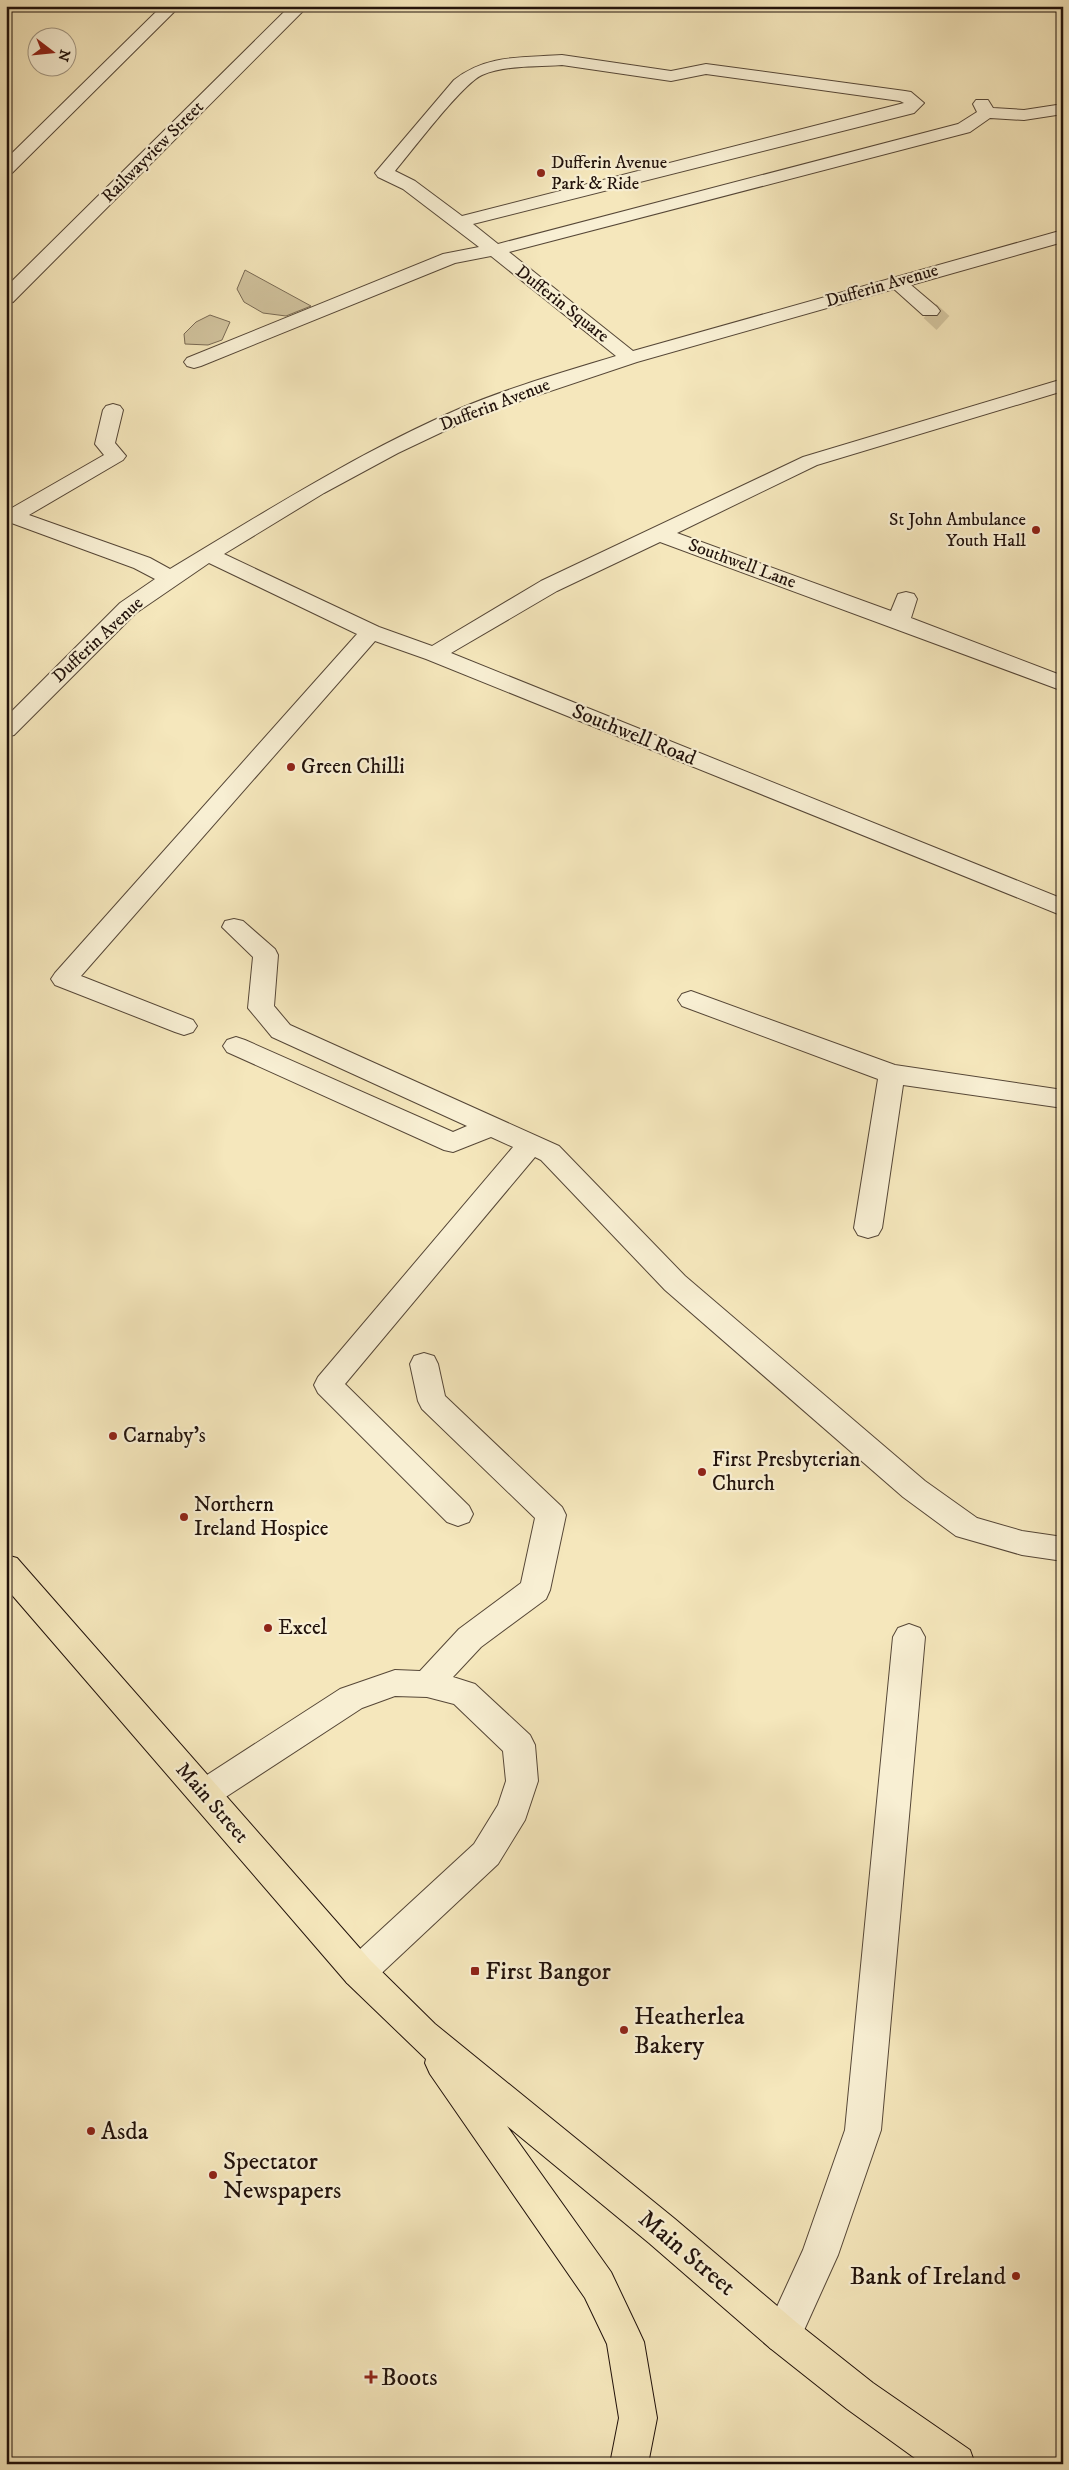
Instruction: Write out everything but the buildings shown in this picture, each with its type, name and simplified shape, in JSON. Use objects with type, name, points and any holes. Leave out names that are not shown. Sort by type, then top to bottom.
[{"type":"main road","name":"Main Street","points":[[6,1566],[359,1972],[423,2035],[662,2231],[784,2335],[860,2396],[956,2464]]},
{"type":"main road","name":"Main Street","points":[[423,2035],[598,2285],[625,2342],[638,2418],[629,2463]]},
{"type":"street","points":[[6,169],[172,6]]},
{"type":"street","name":"Railwayview Street","points":[[6,298],[300,6]]},
{"type":"street","name":"Dufferin Square","points":[[459,222],[908,109],[915,103],[905,96],[706,69],[671,76],[562,60],[500,64],[475,72],[460,84],[384,173],[409,184],[630,358]]},
{"type":"street","points":[[194,362],[450,258],[495,250],[964,128],[980,120],[984,109],[1024,114],[1063,109]]},
{"type":"street","name":"Dufferin Avenue","points":[[6,730],[128,608],[170,578],[317,489],[392,449],[470,412],[551,382],[630,358],[1063,236]]},
{"type":"street","points":[[897,282],[930,311]]},
{"type":"street","points":[[659,534],[810,461],[1063,385]]},
{"type":"street","points":[[9,515],[116,456],[105,444],[113,410]]},
{"type":"street","points":[[9,515],[142,563],[170,578]]},
{"type":"street","name":"Southwell Lane","points":[[434,654],[549,586],[659,534],[782,568],[899,621],[1063,684]]},
{"type":"street","name":"Southwell Road","points":[[209,555],[371,632],[434,654],[1063,908]]},
{"type":"street","points":[[899,621],[906,599]]},
{"type":"street","points":[[184,1026],[64,979],[371,632]]},
{"type":"street","points":[[234,927],[266,955],[261,1008],[281,1030],[550,1153],[675,1283],[914,1489],[967,1527],[1022,1543],[1063,1549]]},
{"type":"street","points":[[691,1000],[892,1074],[1063,1099]]},
{"type":"street","points":[[236,1046],[453,1143],[492,1126]]},
{"type":"street","points":[[868,1228],[892,1074]]},
{"type":"street","points":[[458,1514],[328,1385],[531,1144]]},
{"type":"street","points":[[424,1364],[432,1401],[551,1515],[535,1590],[470,1638],[428,1684]]},
{"type":"street","points":[[784,2335],[820,2255],[863,2130],[908,1637]]},
{"type":"street","points":[[204,1794],[351,1698],[395,1684],[428,1684],[464,1693],[519,1745],[522,1781],[513,1810],[486,1854],[359,1972]]},
{"type":"shaded area","points":[[245,270],[311,306],[286,316],[263,313],[244,302],[237,289]]},
{"type":"shaded area","points":[[210,315],[230,322],[222,340],[208,345],[185,344],[184,334],[196,322]]},
{"type":"tunnel","points":[[930,311],[943,323]]},
{"type":"place","name":"Dufferin Avenue Park & Ride","points":[[541,173]]},
{"type":"place","name":"St John Ambulance Youth Hall","points":[[1036,530]]},
{"type":"place","name":"Green Chilli","points":[[291,767]]},
{"type":"place","name":"Carnaby's","points":[[113,1436]]},
{"type":"place","name":"First Presbyterian Church","points":[[702,1472]]},
{"type":"place","name":"Northern Ireland Hospice","points":[[184,1517]]},
{"type":"place","name":"Excel","points":[[268,1628]]},
{"type":"place","name":"First Bangor","points":[[475,1971]]},
{"type":"place","name":"Heatherlea Bakery","points":[[624,2030]]},
{"type":"place","name":"Asda","points":[[91,2131]]},
{"type":"place","name":"Spectator Newspapers","points":[[213,2175]]},
{"type":"place","name":"Bank of Ireland","points":[[1016,2276]]},
{"type":"place","name":"Boots","points":[[371,2377]]}]
